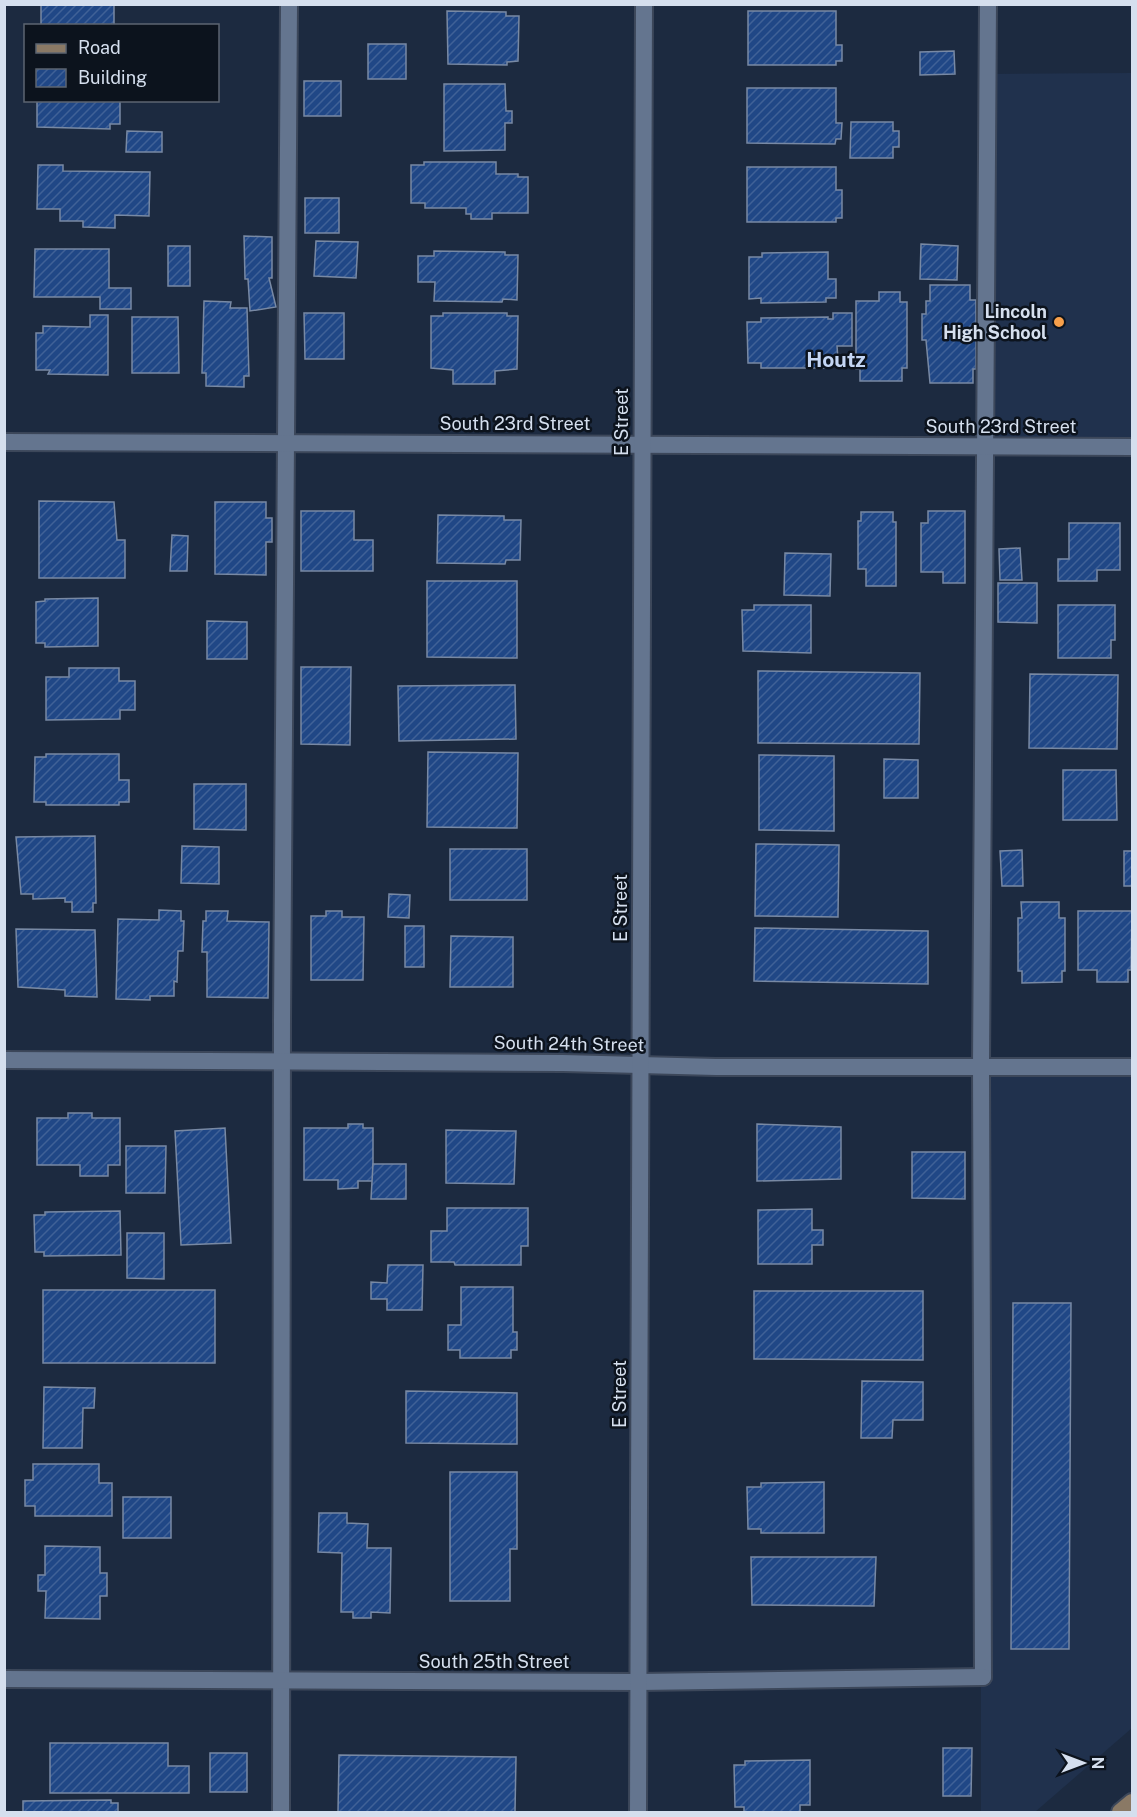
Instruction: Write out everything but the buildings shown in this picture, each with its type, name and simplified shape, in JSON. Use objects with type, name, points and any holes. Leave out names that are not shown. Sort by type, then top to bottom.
[{"type":"main road","points":[[1120,1812],[1132,1802]]},
{"type":"street","points":[[281,1812],[282,1062],[289,4]]},
{"type":"street","name":"E Street","points":[[638,1812],[644,4]]},
{"type":"street","points":[[981,1066],[988,4]]},
{"type":"street","name":"South 23rd Street","points":[[4,442],[1132,447]]},
{"type":"street","name":"South 24th Street","points":[[4,1060],[1132,1067]]},
{"type":"street","name":"South 25th Street","points":[[4,1679],[639,1682],[983,1677],[981,1066]]},
{"type":"shaded area","name":"Lincoln High School","points":[[1132,73],[1132,447],[985,446],[988,74]]},
{"type":"shaded area","points":[[981,1066],[1132,1067],[1132,1728],[1035,1812],[981,1812]]},
{"type":"place","name":"Lincoln High School","points":[[1059,322]]},
{"type":"district","name":"Houtz","points":[[836,360]]}]
